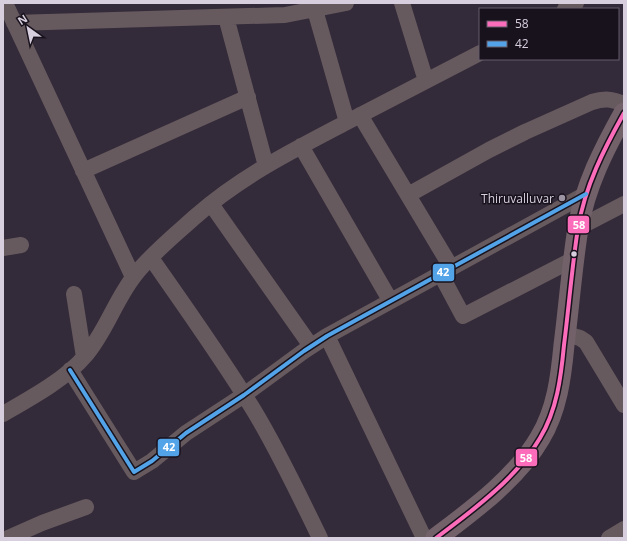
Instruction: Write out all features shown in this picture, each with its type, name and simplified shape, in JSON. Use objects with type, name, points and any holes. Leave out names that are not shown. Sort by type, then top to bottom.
[{"type":"main road","points":[[436,538],[494,492],[521,464],[540,439],[552,415],[557,397],[566,334],[578,228],[586,194],[593,175],[624,113]]},
{"type":"street","points":[[5,3],[133,277]]},
{"type":"street","points":[[14,23],[285,15],[314,6],[346,3]]},
{"type":"street","points":[[402,3],[426,81]]},
{"type":"street","points":[[567,8],[576,3]]},
{"type":"street","points":[[314,6],[354,119],[408,195],[446,270],[463,316],[574,259]]},
{"type":"street","points":[[226,17],[266,166]]},
{"type":"street","points":[[3,412],[57,380],[84,357],[98,340],[133,277],[151,258],[232,187],[301,146],[479,54]]},
{"type":"street","points":[[83,171],[248,97]]},
{"type":"street","points":[[408,195],[501,144],[592,102],[602,99],[609,99],[624,104]]},
{"type":"street","points":[[301,146],[390,300]]},
{"type":"street","points":[[70,370],[134,472],[152,461],[186,433],[244,395],[327,336],[390,300],[586,194]]},
{"type":"street","points":[[211,204],[311,346]]},
{"type":"street","points":[[578,228],[624,204]]},
{"type":"street","points":[[3,248],[21,246]]},
{"type":"street","points":[[151,258],[198,325],[244,395],[279,455],[320,538]]},
{"type":"street","points":[[74,294],[84,357]]},
{"type":"street","points":[[566,334],[580,338],[586,342],[624,405]]},
{"type":"street","points":[[327,336],[424,538]]},
{"type":"street","points":[[8,538],[42,523],[86,507]]},
{"type":"street","points":[[608,538],[624,529]]},
{"type":"transit line","name":"58","points":[[436,538],[479,505],[519,467],[530,453],[546,427],[554,405],[560,381],[574,257],[581,212],[596,168],[624,113]]},
{"type":"transit line","name":"42","points":[[70,370],[134,472],[152,461],[186,433],[244,395],[327,336],[586,194]]},
{"type":"place","name":"Thiruvalluvar","points":[[562,198]]}]
